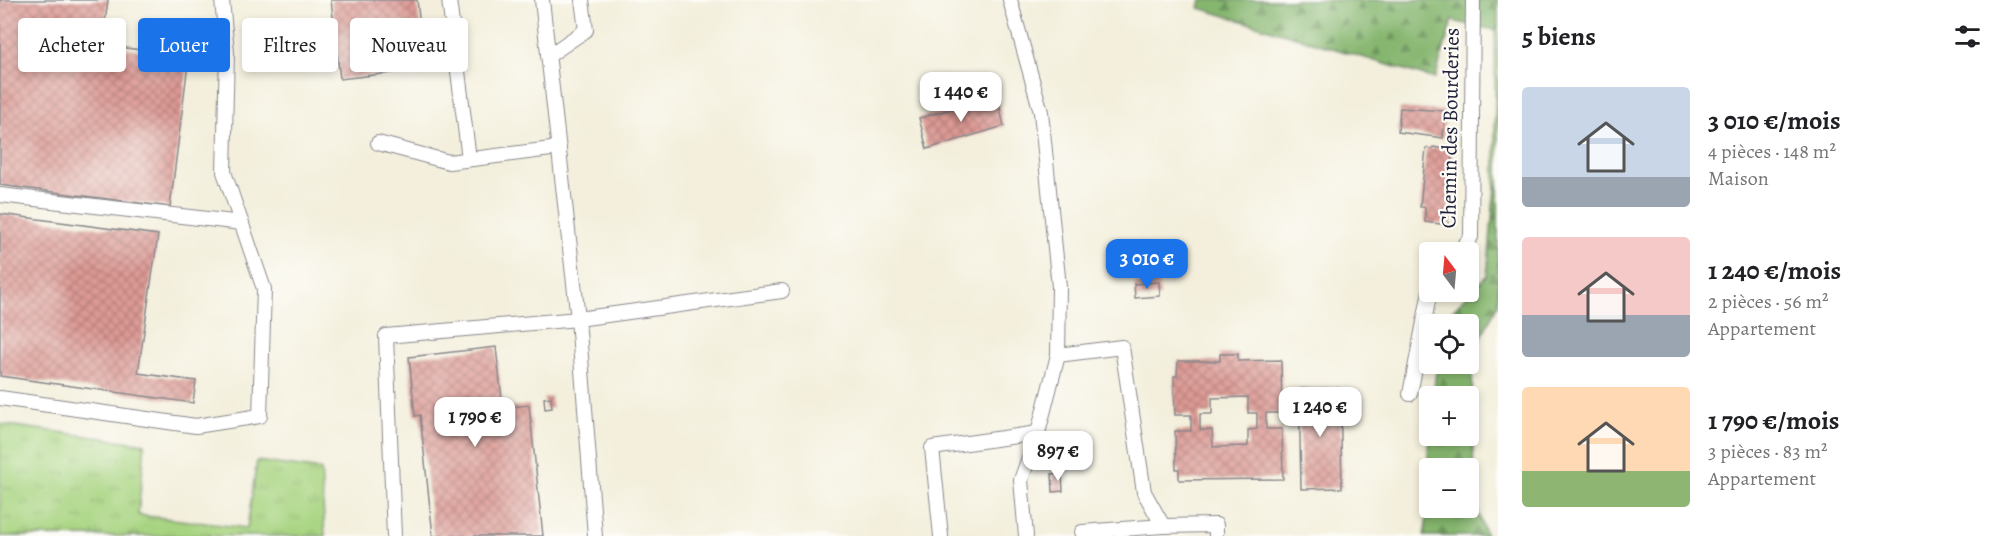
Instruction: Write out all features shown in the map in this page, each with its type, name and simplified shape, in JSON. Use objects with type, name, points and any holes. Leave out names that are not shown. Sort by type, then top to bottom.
[{"type":"lane","points":[[0,398],[196,426],[260,416],[264,289],[224,172],[227,52],[222,0]]},
{"type":"lane","points":[[449,0],[469,159]]},
{"type":"lane","points":[[542,0],[578,319],[595,536]]},
{"type":"lane","points":[[548,56],[586,30],[582,0]]},
{"type":"lane","points":[[1010,0],[1041,112],[1059,287],[1058,355],[1038,433],[1021,480],[1026,536]]},
{"type":"lane","name":"Chemin des Bourderies","points":[[1467,242],[1471,237],[1473,0]]},
{"type":"lane","points":[[378,143],[449,162],[559,148]]},
{"type":"lane","points":[[0,195],[242,223]]},
{"type":"lane","points":[[394,536],[386,336],[578,319],[782,291]]},
{"type":"lane","points":[[1410,394],[1428,302]]},
{"type":"lane","points":[[1058,355],[1122,347],[1144,492],[1163,526]]},
{"type":"lane","points":[[941,536],[932,448],[1038,433]]},
{"type":"lane","points":[[1082,532],[1216,525],[1216,536]]},
{"type":"green space","points":[[1201,0],[1498,0],[1498,26],[1495,30],[1452,21],[1435,79],[1199,8]]},
{"type":"green space","points":[[1498,26],[1498,186],[1495,186],[1495,30]]},
{"type":"green space","points":[[1495,186],[1498,186],[1498,304],[1479,341],[1479,314],[1449,314],[1461,302],[1479,302],[1479,283],[1487,275]]},
{"type":"green space","points":[[1436,374],[1472,374],[1472,386],[1434,386]]},
{"type":"green space","points":[[0,424],[145,444],[138,515],[247,528],[257,461],[321,470],[325,536],[0,536]]},
{"type":"green space","points":[[1428,446],[1473,446],[1473,458],[1428,458]]},
{"type":"green space","points":[[1479,515],[1486,536],[1424,536],[1426,518],[1479,518]]},
{"type":"building","points":[[0,0],[108,0],[106,18],[18,18],[18,72],[126,72],[126,48],[138,50],[138,72],[187,72],[170,207],[0,185]]},
{"type":"building","points":[[331,0],[417,0],[419,18],[350,18],[350,72],[400,72],[340,79],[338,18],[333,18]]},
{"type":"building","points":[[998,100],[1004,126],[927,149],[919,118],[971,104],[972,106]]},
{"type":"building","points":[[1400,108],[1445,111],[1443,138],[1398,132]]},
{"type":"building","points":[[1433,147],[1452,150],[1448,225],[1425,222],[1425,207],[1420,207],[1426,148],[1433,149]]},
{"type":"building","points":[[0,214],[158,235],[138,373],[196,381],[193,403],[0,376]]},
{"type":"building","points":[[1159,282],[1160,296],[1135,298],[1134,284]]},
{"type":"building","points":[[496,347],[503,408],[529,405],[543,536],[433,536],[420,415],[415,416],[409,357]]},
{"type":"building","points":[[1220,354],[1238,354],[1238,361],[1281,360],[1282,413],[1266,413],[1266,429],[1282,429],[1283,479],[1179,480],[1179,469],[1176,469],[1175,431],[1191,431],[1191,415],[1175,415],[1174,376],[1177,376],[1178,361],[1220,361]],"holes":[[[1248,397],[1248,413],[1257,413],[1257,429],[1248,430],[1248,446],[1213,447],[1212,430],[1200,430],[1200,414],[1212,414],[1212,398]]]},
{"type":"building","points":[[1340,388],[1342,488],[1301,489],[1299,389]]},
{"type":"building","points":[[551,397],[552,408],[545,409],[544,398]]},
{"type":"building","points":[[1062,473],[1063,491],[1053,492],[1052,474]]}]
